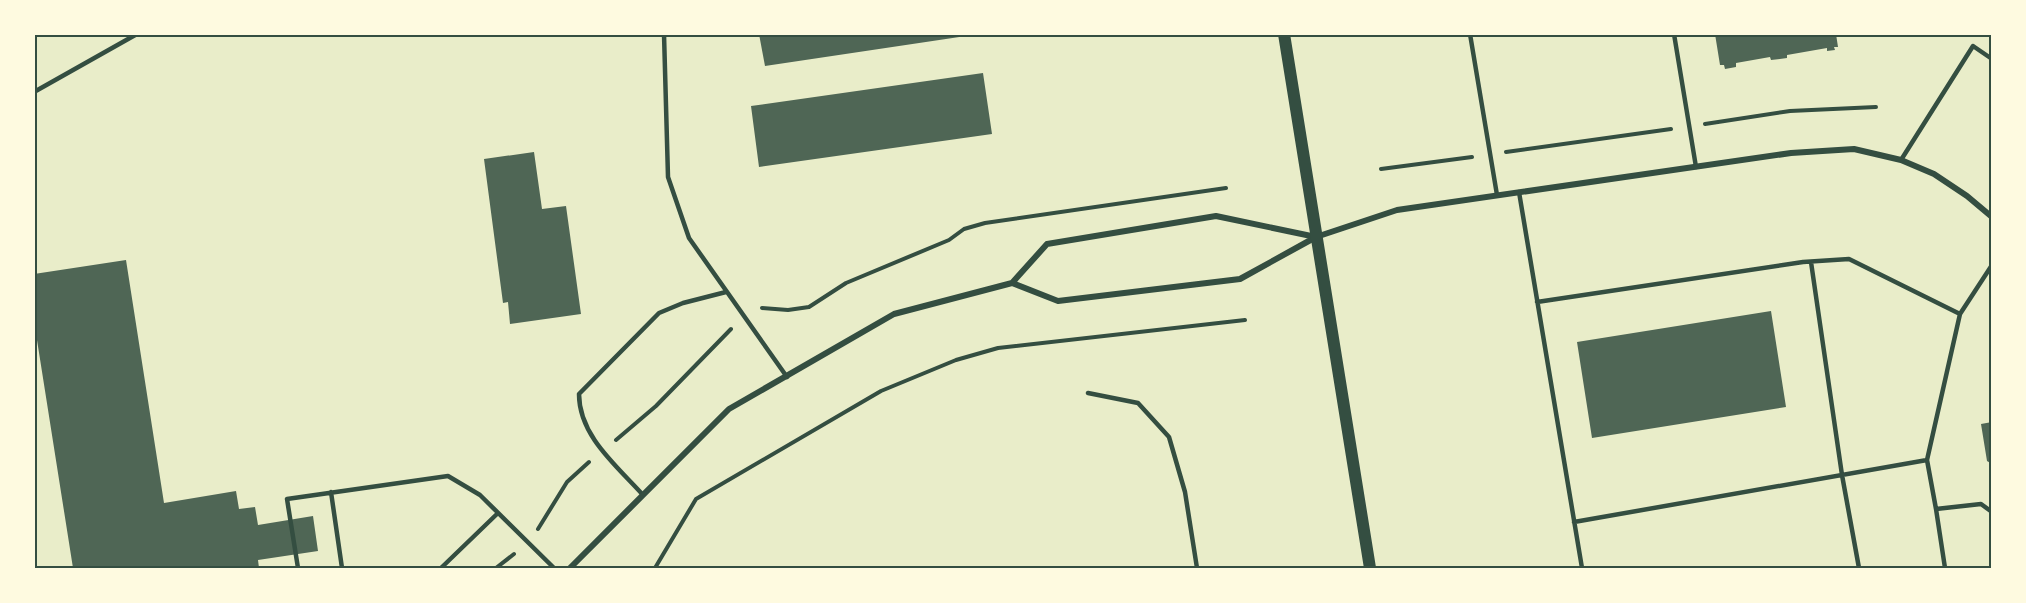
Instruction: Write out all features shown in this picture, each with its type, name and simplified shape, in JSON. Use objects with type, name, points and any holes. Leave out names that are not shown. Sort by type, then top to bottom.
[{"type":"main road","points":[[1284,34],[1370,568]]},
{"type":"street","points":[[1012,282],[1059,301],[1240,279],[1316,237],[1397,210],[1791,153],[1854,149],[1901,160],[1935,174],[1992,216]]},
{"type":"street","points":[[570,568],[729,409],[894,314],[1012,282],[1047,244],[1216,216],[1316,237]]},
{"type":"lane","points":[[34,92],[136,34]]},
{"type":"lane","points":[[664,34],[668,177],[689,238],[787,377]]},
{"type":"lane","points":[[1470,34],[1497,195]]},
{"type":"lane","points":[[1674,34],[1696,166]]},
{"type":"lane","points":[[1901,160],[1973,46],[1992,59]]},
{"type":"lane","points":[[1519,192],[1582,568]]},
{"type":"lane","points":[[1537,302],[1811,262],[1849,259],[1960,314]]},
{"type":"lane","points":[[1811,262],[1842,475],[1859,568]]},
{"type":"lane","points":[[1945,568],[1926,460],[1960,314],[1992,264]]},
{"type":"lane","points":[[643,495],[589,433],[579,412],[579,394],[659,313],[683,303],[726,292]]},
{"type":"lane","points":[[1088,393],[1137,403],[1169,437],[1185,492],[1197,568]]},
{"type":"lane","points":[[1574,522],[1926,460]]},
{"type":"lane","points":[[298,568],[287,499],[448,476],[480,495],[554,568]]},
{"type":"lane","points":[[331,492],[342,568]]},
{"type":"lane","points":[[1936,509],[1981,504],[1992,512]]},
{"type":"lane","points":[[441,568],[498,513]]},
{"type":"path","points":[[1381,170],[1790,111],[1876,107]]},
{"type":"path","points":[[496,568],[528,543],[567,482],[656,406],[730,330],[760,308],[788,310],[809,308],[846,283],[949,240],[964,229],[985,223],[1226,188]]},
{"type":"path","points":[[655,568],[696,499],[881,391],[956,360],[998,348],[1245,320]]},
{"type":"building","points":[[759,34],[966,34],[966,36],[765,66]]},
{"type":"building","points":[[1715,34],[1836,34],[1838,47],[1834,47],[1835,50],[1827,51],[1827,48],[1787,55],[1787,58],[1771,60],[1770,57],[1736,63],[1736,67],[1725,69],[1724,65],[1720,65]]},
{"type":"building","points":[[983,73],[992,134],[759,167],[751,106]]},
{"type":"building","points":[[534,152],[542,209],[566,206],[581,314],[510,324],[508,302],[503,303],[484,159]]},
{"type":"building","points":[[126,260],[164,503],[236,491],[239,509],[255,507],[258,525],[313,516],[318,551],[258,560],[259,568],[73,568],[34,321],[34,274]]},
{"type":"building","points":[[1771,311],[1786,407],[1592,438],[1577,342]]},
{"type":"building","points":[[1992,422],[1992,464],[1987,461],[1981,424]]}]
